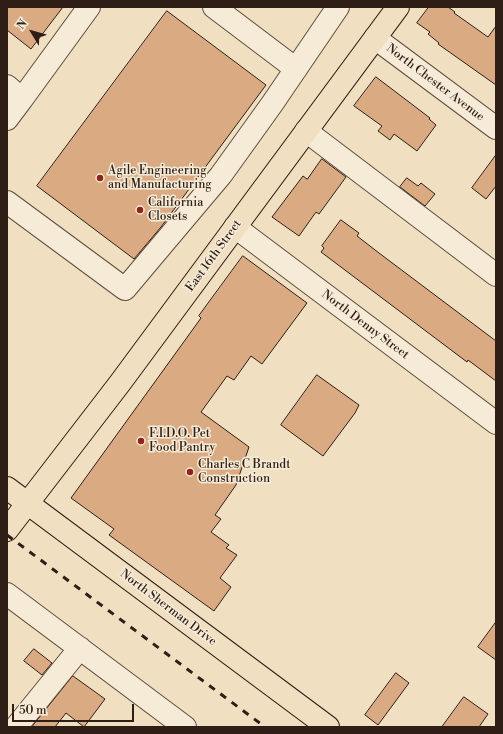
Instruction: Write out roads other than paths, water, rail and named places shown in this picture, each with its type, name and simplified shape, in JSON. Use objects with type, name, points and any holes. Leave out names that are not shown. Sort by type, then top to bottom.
[{"type":"main road","name":"East 16th Street","points":[[7,530],[120,383],[398,7]]},
{"type":"main road","name":"North Sherman Drive","points":[[7,488],[328,727]]},
{"type":"street","points":[[7,119],[14,92],[89,7]]},
{"type":"street","points":[[214,7],[296,68]]},
{"type":"street","points":[[7,202],[125,288],[221,175],[338,7]]},
{"type":"street","name":"North Chester Avenue","points":[[375,38],[496,128]]},
{"type":"street","points":[[306,131],[496,275]]},
{"type":"street","name":"North Denny Street","points":[[235,227],[496,423]]},
{"type":"street","points":[[7,594],[185,727]]},
{"type":"street","points":[[16,727],[80,648]]},
{"type":"railway","points":[[7,535],[265,727]]},
{"type":"place","name":"Agile Engineering and Manufacturing","points":[[100,178]]},
{"type":"place","name":"California Closets","points":[[140,210]]},
{"type":"place","name":"F.I.D.O. Pet Food Pantry","points":[[141,441]]},
{"type":"place","name":"Charles C Brandt Construction","points":[[190,472]]}]
